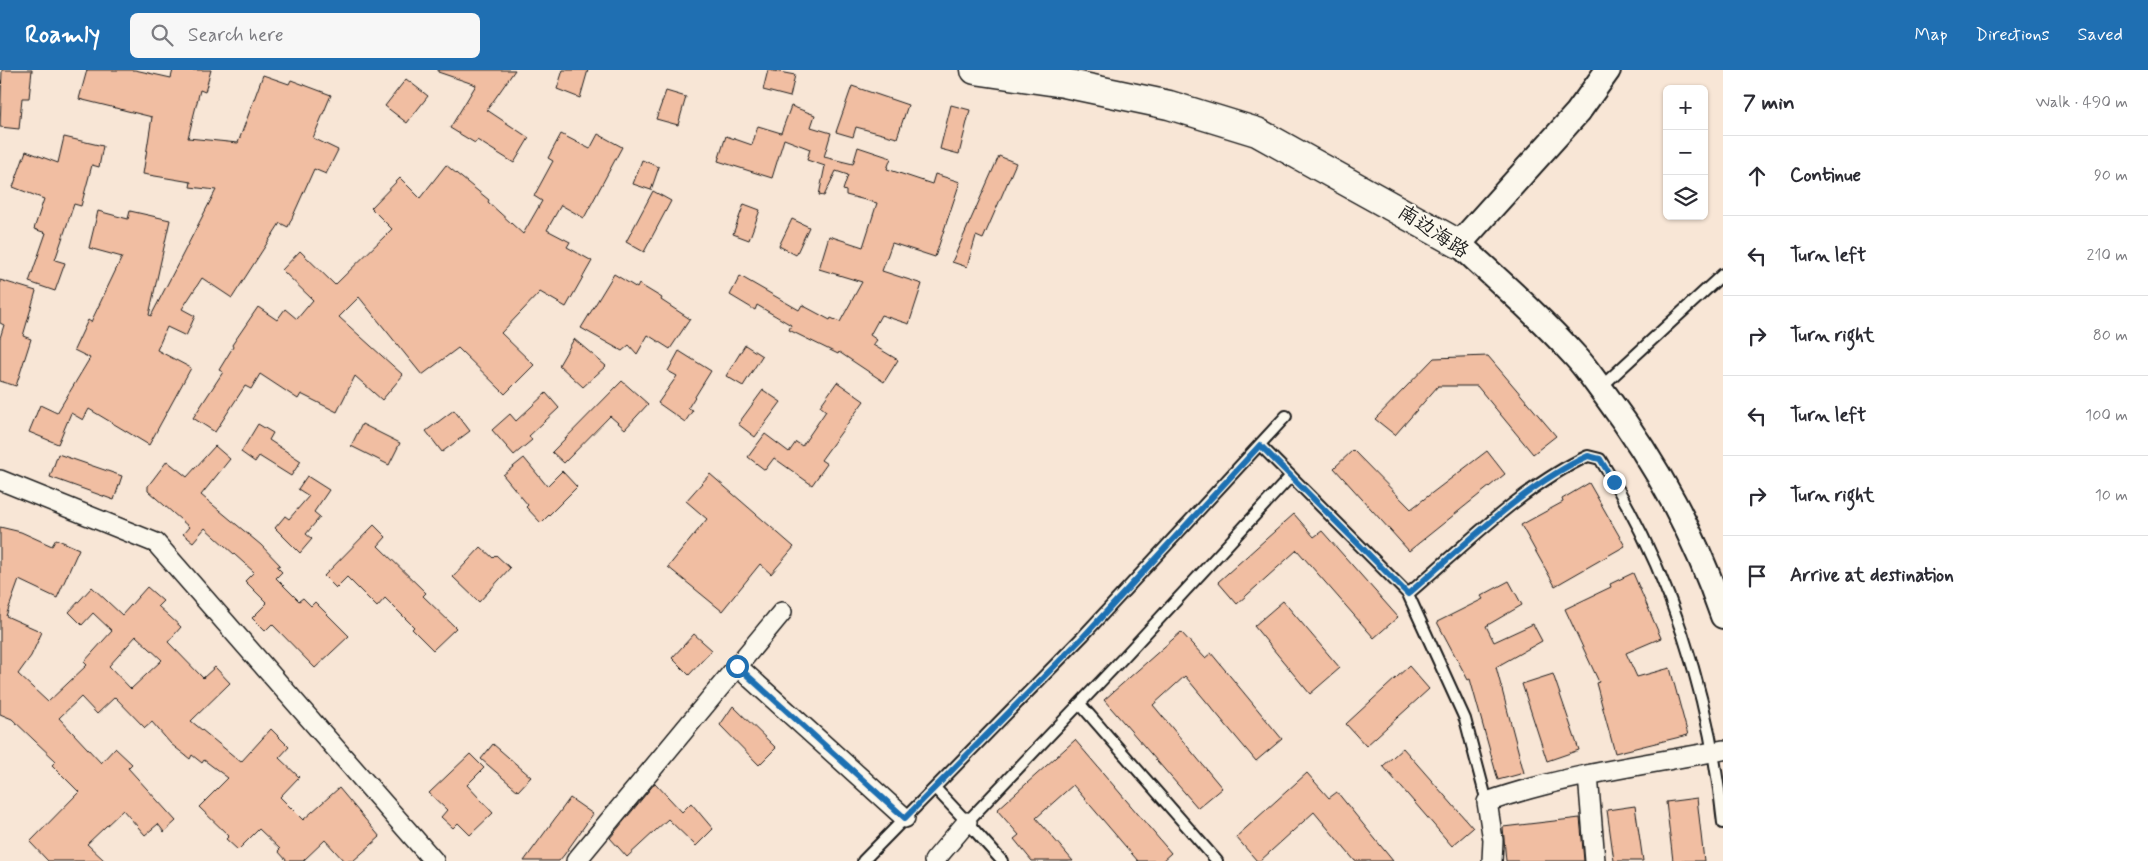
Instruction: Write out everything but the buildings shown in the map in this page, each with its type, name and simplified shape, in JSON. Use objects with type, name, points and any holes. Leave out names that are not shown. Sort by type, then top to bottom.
[{"type":"main road","name":"南边海路","points":[[976,70],[1064,83],[1168,105],[1258,132],[1458,244]]},
{"type":"street","points":[[1458,244],[1578,112],[1608,70]]},
{"type":"street","name":"南边海路","points":[[1458,244],[1521,301],[1577,358],[1626,423],[1673,499],[1705,564],[1723,616]]},
{"type":"street","points":[[0,480],[156,543],[434,861]]},
{"type":"street","points":[[576,861],[782,612]]},
{"type":"street","points":[[737,666],[905,818]]},
{"type":"street","points":[[1492,861],[1493,840],[1487,802],[1512,793],[1588,775],[1718,751]]},
{"type":"street","points":[[1588,775],[1595,861]]},
{"type":"street","points":[[934,861],[967,822]]},
{"type":"lane","points":[[1600,388],[1723,274]]},
{"type":"lane","points":[[863,861],[1084,636],[1286,416]]},
{"type":"lane","points":[[1260,445],[1408,594],[1465,719],[1487,802]]},
{"type":"lane","points":[[1408,594],[1514,504],[1572,463],[1588,456],[1600,459],[1614,482],[1660,575],[1697,676],[1718,751],[1723,823]]},
{"type":"lane","points":[[967,822],[1080,704],[1292,476]]},
{"type":"lane","points":[[1080,704],[1216,861]]},
{"type":"lane","points":[[935,788],[1002,861]]},
{"type":"route","points":[[737,666],[905,818],[1084,636],[1260,445],[1408,594],[1514,504],[1572,463],[1588,456],[1600,459],[1614,482]]}]
